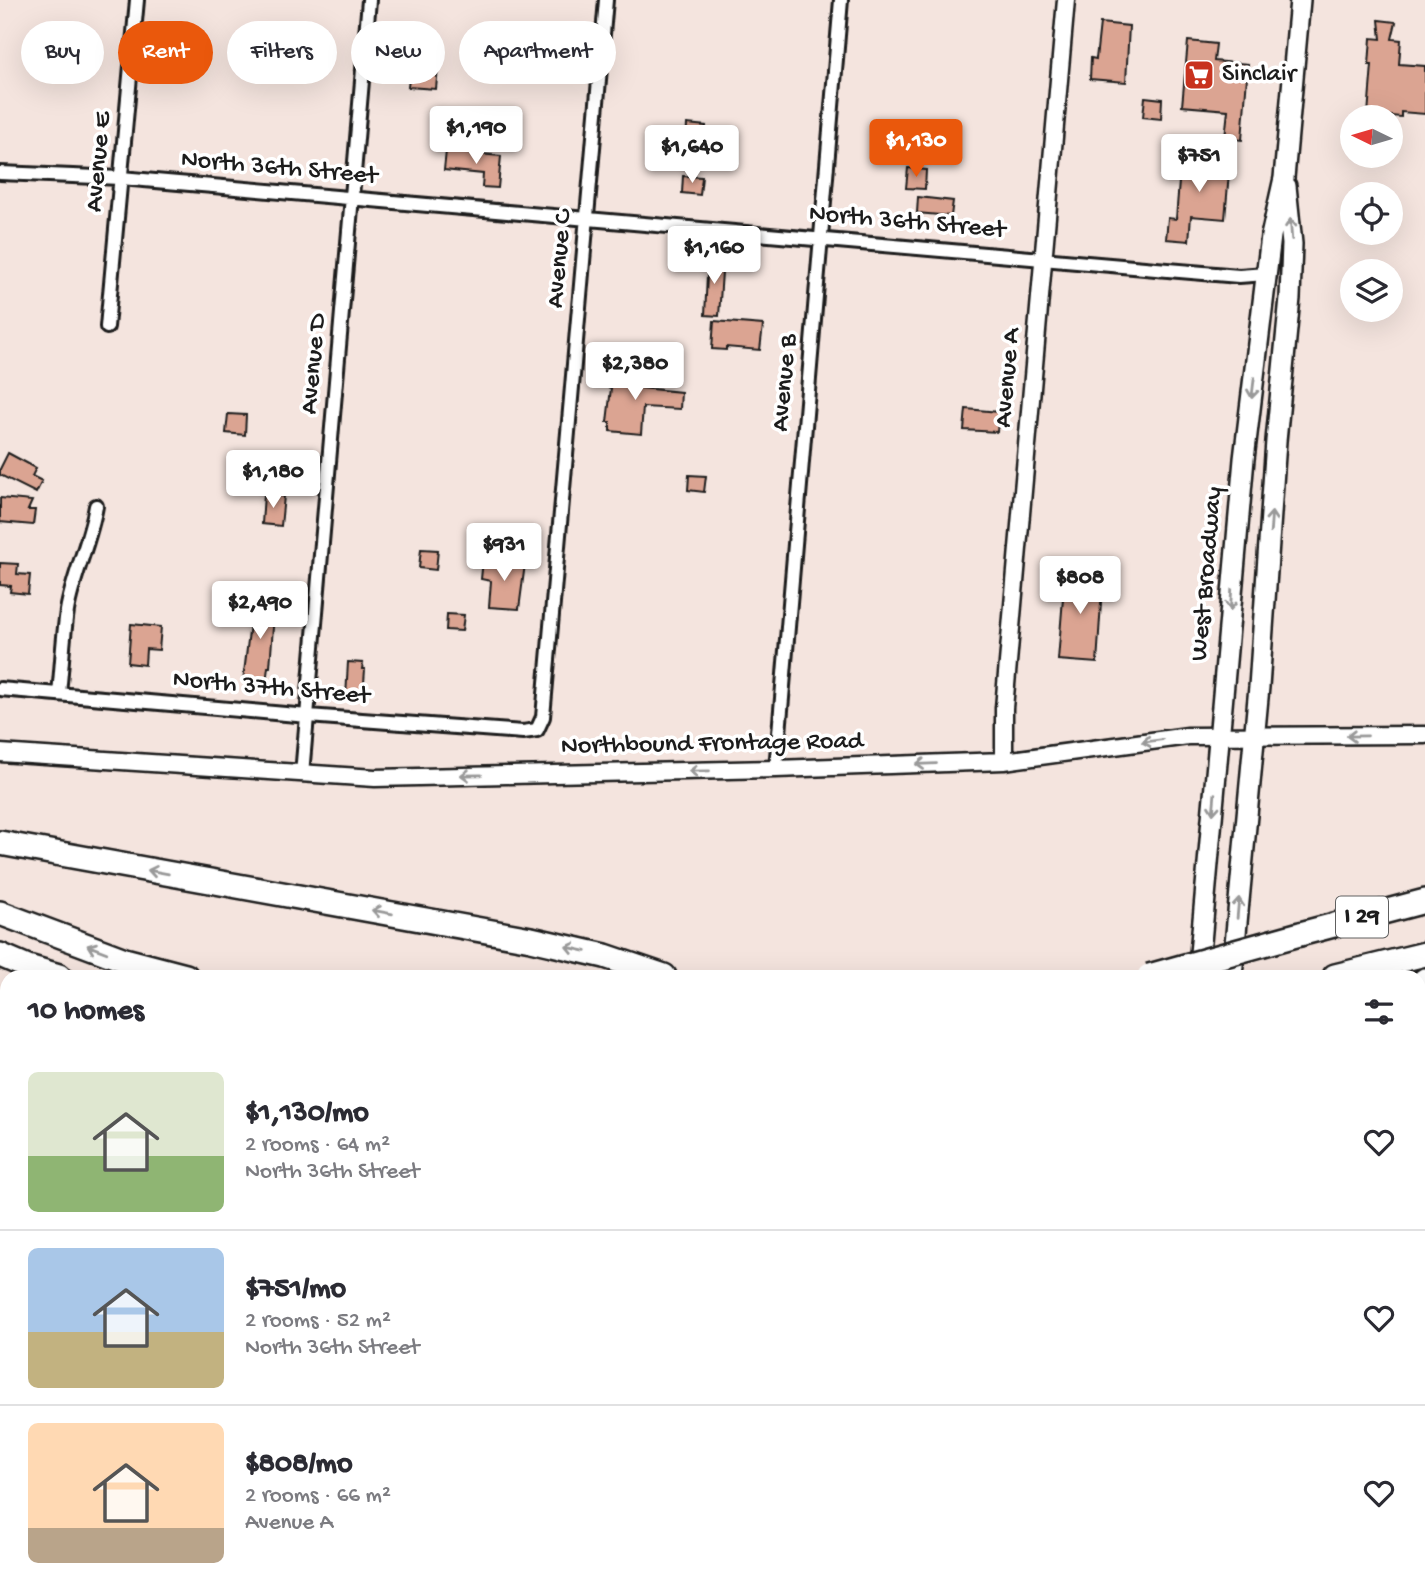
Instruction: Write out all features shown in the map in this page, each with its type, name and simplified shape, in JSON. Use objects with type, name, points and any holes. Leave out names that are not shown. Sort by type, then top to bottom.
[{"type":"highway","points":[[0,843],[531,939],[606,956],[647,970]]},
{"type":"highway","name":"I 29","points":[[1171,970],[1425,901]]},
{"type":"highway","points":[[0,913],[125,960],[163,970]]},
{"type":"highway","name":"I 29","points":[[1360,970],[1425,954]]},
{"type":"highway","points":[[0,955],[42,970]]},
{"type":"main road","name":"West Broadway","points":[[1199,970],[1236,532],[1266,274],[1273,225],[1284,178],[1300,0]]},
{"type":"main road","name":"West Broadway","points":[[1233,970],[1291,279],[1292,224],[1284,178]]},
{"type":"street","name":"Avenue E","points":[[107,327],[137,0]]},
{"type":"street","name":"Avenue D","points":[[302,774],[369,0]]},
{"type":"street","name":"Avenue C","points":[[537,730],[543,717],[606,0]]},
{"type":"street","name":"Avenue B","points":[[776,769],[841,0]]},
{"type":"street","name":"Avenue A","points":[[1004,761],[1004,708],[1066,0]]},
{"type":"street","name":"North 36th Street","points":[[0,173],[121,178],[1200,273],[1239,276],[1266,274]]},
{"type":"street","points":[[59,693],[67,611],[96,506]]},
{"type":"street","name":"North 37th Street","points":[[0,689],[308,716],[523,732],[537,730]]},
{"type":"street","name":"Northbound Frontage Road","points":[[0,753],[375,778],[1004,761],[1188,736],[1425,735]]},
{"type":"building","points":[[1379,20],[1396,22],[1392,39],[1401,40],[1399,64],[1425,66],[1425,114],[1404,112],[1404,105],[1369,105],[1371,38],[1381,39]]},
{"type":"building","points":[[1100,23],[1129,26],[1126,82],[1090,79],[1091,58],[1096,59]]},
{"type":"building","points":[[1188,41],[1216,44],[1214,61],[1248,64],[1242,140],[1225,138],[1228,110],[1182,106]]},
{"type":"building","points":[[408,84],[436,84],[436,89],[408,87]]},
{"type":"building","points":[[1145,97],[1162,99],[1161,119],[1143,117]]},
{"type":"building","points":[[687,124],[706,126],[705,144],[686,142]]},
{"type":"building","points":[[444,128],[460,130],[458,146],[442,143]]},
{"type":"building","points":[[495,131],[512,132],[511,150],[494,149]]},
{"type":"building","points":[[446,151],[501,156],[498,188],[482,187],[483,174],[444,170]]},
{"type":"building","points":[[1181,157],[1230,161],[1225,219],[1191,216],[1189,241],[1166,239],[1168,218],[1176,219]]},
{"type":"building","points":[[908,168],[926,170],[925,189],[906,188]]},
{"type":"building","points":[[683,176],[702,177],[700,195],[682,193]]},
{"type":"building","points":[[918,197],[953,201],[951,216],[917,213]]},
{"type":"building","points":[[708,256],[723,257],[719,316],[705,315]]},
{"type":"building","points":[[714,321],[763,325],[760,350],[726,347],[726,350],[712,349]]},
{"type":"building","points":[[608,374],[643,377],[642,388],[681,392],[680,409],[643,407],[641,434],[610,431],[610,422],[607,422],[611,388],[607,387]]},
{"type":"building","points":[[966,409],[999,412],[997,432],[964,430]]},
{"type":"building","points":[[228,414],[246,415],[245,435],[226,433]]},
{"type":"building","points":[[8,453],[36,468],[32,476],[42,481],[36,493],[0,475]]},
{"type":"building","points":[[689,475],[706,476],[704,492],[688,490]]},
{"type":"building","points":[[264,494],[284,496],[281,526],[262,524]]},
{"type":"building","points":[[0,498],[32,501],[28,510],[35,510],[33,525],[0,522]]},
{"type":"building","points":[[421,549],[438,550],[436,570],[419,568]]},
{"type":"building","points":[[483,560],[525,564],[519,609],[489,607],[491,581],[481,579]]},
{"type":"building","points":[[0,563],[18,564],[17,574],[30,575],[28,594],[10,592],[11,586],[0,585]]},
{"type":"building","points":[[1099,574],[1116,575],[1115,589],[1102,588],[1097,663],[1058,660],[1063,598],[1048,596],[1050,576],[1099,581]]},
{"type":"building","points":[[253,599],[275,600],[270,667],[266,683],[243,681]]},
{"type":"building","points":[[447,614],[464,615],[462,631],[446,630]]},
{"type":"building","points":[[131,624],[161,627],[159,650],[146,649],[145,665],[128,663]]},
{"type":"building","points":[[348,662],[363,663],[363,698],[346,697]]},
{"type":"place","name":"Sinclair","points":[[1199,75]]}]
